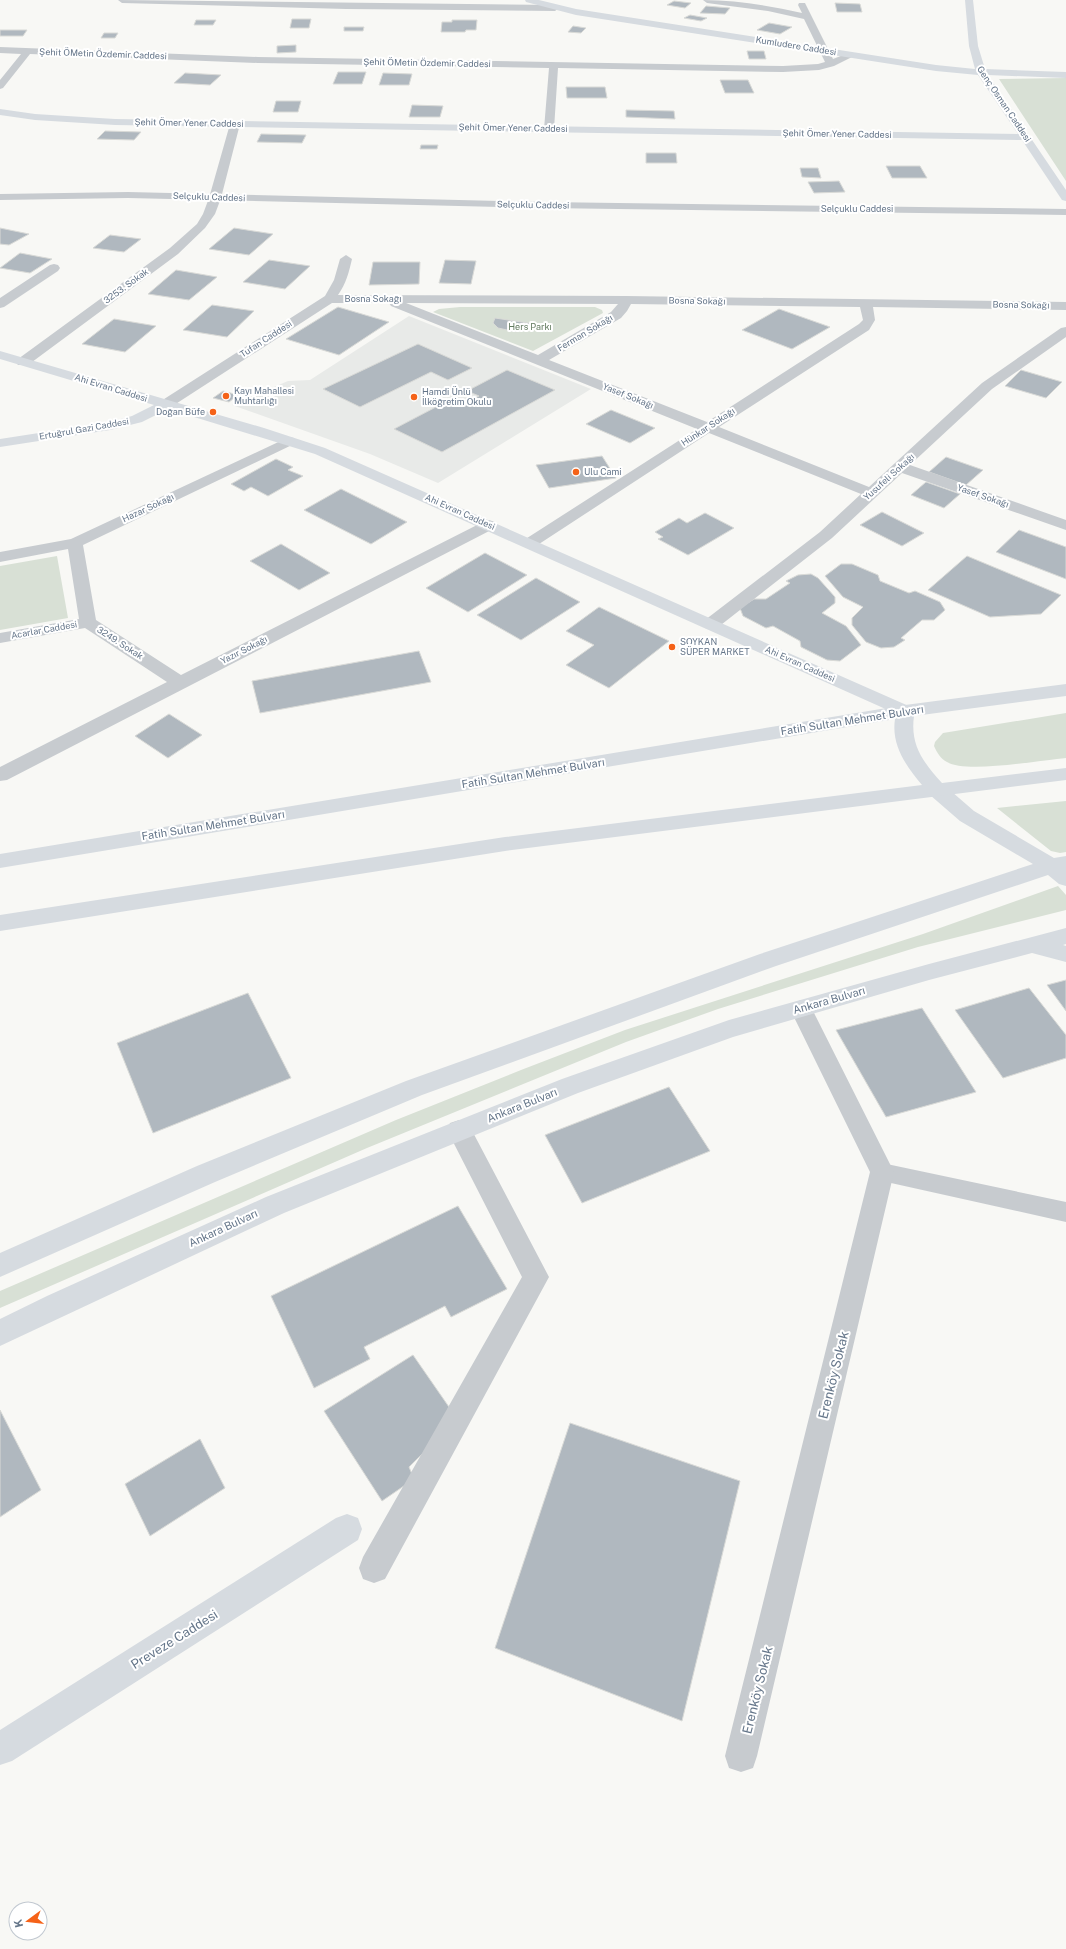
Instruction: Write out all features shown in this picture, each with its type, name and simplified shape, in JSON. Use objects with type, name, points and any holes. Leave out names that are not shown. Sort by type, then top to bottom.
[{"type":"main road","name":"Kumludere Caddesi","points":[[529,0],[555,8],[936,68],[980,72],[1066,74]]},
{"type":"main road","name":"Genç Osman Caddesi","points":[[970,0],[972,40],[976,62],[980,72],[1026,137],[1066,198]]},
{"type":"main road","name":"Şehit Ömer Yener Caddesi","points":[[0,112],[35,117],[77,120],[235,124],[1026,137]]},
{"type":"main road","name":"Ahi Evran Caddesi","points":[[0,355],[289,441],[350,463],[905,711]]},
{"type":"main road","name":"Ertuğrul Gazi Caddesi","points":[[0,443],[110,426],[137,419],[166,404]]},
{"type":"main road","name":"Fatih Sultan Mehmet Bulvarı","points":[[0,861],[905,711],[1066,690]]},
{"type":"main road","points":[[905,711],[903,725],[904,741],[915,763],[937,790],[967,816],[1061,869]]},
{"type":"main road","points":[[0,923],[504,844],[1066,774]]},
{"type":"main road","points":[[0,1265],[206,1174],[414,1088],[768,960],[1061,869]]},
{"type":"main road","name":"Ankara Bulvarı","points":[[0,1333],[56,1305],[274,1205],[570,1086],[721,1032],[929,972],[1066,936]]},
{"type":"main road","points":[[1031,945],[1066,954]]},
{"type":"main road","name":"Preveze Caddesi","points":[[0,1749],[347,1529]]},
{"type":"street","points":[[122,0],[338,6],[555,8]]},
{"type":"street","points":[[707,0],[768,8],[808,17]]},
{"type":"street","points":[[802,5],[831,64]]},
{"type":"street","name":"Şehit ÖMetin Özdemir Caddesi","points":[[0,50],[258,60],[783,69],[819,67],[831,64],[851,55]]},
{"type":"street","points":[[0,86],[28,51]]},
{"type":"street","points":[[549,128],[554,65]]},
{"type":"street","name":"3253. Sokak","points":[[23,362],[174,251],[201,226],[209,214],[215,198],[235,124]]},
{"type":"street","name":"Tufan Caddesi","points":[[166,404],[329,299],[338,289],[343,277],[346,259]]},
{"type":"street","points":[[0,304],[54,268]]},
{"type":"street","name":"Bosna Sokağı","points":[[329,299],[626,300],[1066,306]]},
{"type":"street","name":"Yasef Sokağı","points":[[385,299],[871,493]]},
{"type":"street","name":"Ferman Sokağı","points":[[539,360],[616,315],[624,308],[626,300]]},
{"type":"street","name":"Hünkar Sokağı","points":[[530,544],[864,327],[869,320],[866,303]]},
{"type":"street","name":"Yusufeli Sokağı","points":[[711,624],[826,535],[987,386],[1066,331]]},
{"type":"street","name":"Hazar Sokağı","points":[[0,557],[75,543],[289,441]]},
{"type":"street","name":"Yasef Sokağı","points":[[900,467],[1066,525]]},
{"type":"street","name":"Yazır Sokağı","points":[[0,775],[489,525]]},
{"type":"street","name":"3249. Sokak","points":[[75,543],[88,622],[180,683]]},
{"type":"street","name":"Acarlar Caddesi","points":[[0,638],[88,622]]},
{"type":"street","points":[[801,1008],[882,1172]]},
{"type":"street","points":[[374,1568],[536,1277],[459,1130]]},
{"type":"street","name":"Erenköy Sokak","points":[[741,1756],[882,1172]]},
{"type":"lane","name":"Selçuklu Caddesi","points":[[0,197],[128,195],[615,207],[1066,212]]},
{"type":"lane","points":[[882,1172],[1066,1212]]},
{"type":"shaded area","name":"Hamdi Ünlü İlköğretim Okulu","points":[[409,316],[591,389],[438,483],[370,454],[232,405],[288,381],[310,380]]},
{"type":"green space","points":[[1066,78],[1066,181],[999,79]]},
{"type":"green space","name":"Hers Parkı","points":[[460,307],[595,307],[602,310],[603,313],[533,351],[433,312],[439,309]]},
{"type":"green space","points":[[57,556],[68,618],[0,630],[0,566]]},
{"type":"green space","points":[[1066,713],[1066,758],[987,767],[970,767],[947,762],[939,756],[934,746],[935,742],[943,733]]},
{"type":"green space","points":[[1066,801],[1066,852],[1060,853],[1051,851],[997,808]]},
{"type":"green space","points":[[1058,886],[1066,895],[1066,910],[918,947],[718,1009],[626,1042],[367,1148],[0,1308],[0,1291],[396,1120],[521,1070],[625,1030],[923,934]]},
{"type":"building","points":[[674,1],[691,3],[685,8],[667,5]]},
{"type":"building","points":[[835,3],[860,4],[862,12],[837,12]]},
{"type":"building","points":[[706,6],[730,8],[725,14],[700,13]]},
{"type":"building","points":[[690,15],[707,18],[701,21],[684,18]]},
{"type":"building","points":[[292,19],[311,19],[309,28],[290,28]]},
{"type":"building","points":[[196,20],[216,20],[213,25],[194,25]]},
{"type":"building","points":[[452,20],[477,20],[476,30],[466,30],[465,32],[441,32],[442,22],[452,22]]},
{"type":"building","points":[[769,23],[792,27],[780,34],[757,30]]},
{"type":"building","points":[[573,26],[586,28],[581,33],[568,32]]},
{"type":"building","points":[[344,27],[364,27],[363,31],[344,31]]},
{"type":"building","points":[[0,30],[27,30],[23,36],[0,36]]},
{"type":"building","points":[[104,33],[118,33],[115,38],[101,38]]},
{"type":"building","points":[[296,45],[296,52],[277,53],[277,46]]},
{"type":"building","points":[[747,51],[764,51],[766,59],[749,59]]},
{"type":"building","points":[[338,72],[366,72],[362,84],[333,84]]},
{"type":"building","points":[[185,73],[221,75],[210,85],[174,83]]},
{"type":"building","points":[[383,73],[412,74],[409,85],[379,85]]},
{"type":"building","points":[[720,80],[748,80],[754,93],[725,93]]},
{"type":"building","points":[[566,87],[605,87],[607,98],[567,98]]},
{"type":"building","points":[[276,101],[301,101],[298,112],[273,112]]},
{"type":"building","points":[[412,105],[443,106],[440,117],[409,117]]},
{"type":"building","points":[[626,110],[674,111],[675,119],[626,117]]},
{"type":"building","points":[[105,131],[141,132],[134,140],[97,139]]},
{"type":"building","points":[[261,134],[306,135],[302,143],[257,142]]},
{"type":"building","points":[[421,145],[438,145],[437,149],[420,149]]},
{"type":"building","points":[[646,153],[676,153],[677,163],[646,163]]},
{"type":"building","points":[[886,166],[920,166],[927,178],[892,178]]},
{"type":"building","points":[[800,168],[818,168],[821,178],[802,177]]},
{"type":"building","points":[[839,181],[845,192],[814,193],[808,182]]},
{"type":"building","points":[[0,228],[29,234],[9,245],[0,244]]},
{"type":"building","points":[[234,228],[273,234],[249,255],[209,249]]},
{"type":"building","points":[[110,235],[141,239],[124,252],[93,248]]},
{"type":"building","points":[[20,253],[52,259],[30,273],[0,268]]},
{"type":"building","points":[[269,260],[310,266],[285,289],[243,282]]},
{"type":"building","points":[[445,260],[476,261],[471,284],[439,283]]},
{"type":"building","points":[[373,262],[420,262],[419,284],[369,285]]},
{"type":"building","points":[[176,270],[217,277],[189,300],[148,294]]},
{"type":"building","points":[[212,305],[254,311],[227,337],[183,330]]},
{"type":"building","points":[[338,307],[389,322],[339,355],[286,339]]},
{"type":"building","points":[[779,309],[830,327],[792,349],[742,330]]},
{"type":"building","points":[[495,318],[535,324],[527,329],[516,332],[498,328],[493,323]]},
{"type":"building","points":[[114,319],[156,326],[125,352],[82,344]]},
{"type":"building","points":[[418,344],[472,368],[448,380],[431,372],[360,407],[323,389]]},
{"type":"building","points":[[507,370],[555,390],[442,452],[394,429],[453,398],[465,404],[479,396],[467,391]]},
{"type":"building","points":[[1021,370],[1062,382],[1046,398],[1005,386]]},
{"type":"building","name":"Kayı Mahallesi Muhtarlığı","points":[[223,391],[238,395],[229,402],[213,398]]},
{"type":"building","points":[[611,410],[655,428],[630,443],[586,424]]},
{"type":"building","name":"Ulu Cami","points":[[602,456],[616,478],[549,488],[536,465]]},
{"type":"building","points":[[946,457],[983,470],[966,485],[929,472]]},
{"type":"building","points":[[276,459],[293,467],[288,470],[303,476],[268,496],[251,487],[244,491],[231,484]]},
{"type":"building","points":[[926,482],[960,494],[944,508],[911,495]]},
{"type":"building","points":[[341,489],[407,522],[371,544],[304,510]]},
{"type":"building","points":[[882,512],[924,533],[902,546],[860,525]]},
{"type":"building","points":[[705,513],[734,528],[688,555],[658,539],[663,537],[655,532],[679,518],[687,523]]},
{"type":"building","points":[[1019,530],[1066,547],[1066,579],[996,552]]},
{"type":"building","points":[[281,544],[330,573],[299,590],[250,561]]},
{"type":"building","points":[[485,553],[527,575],[468,612],[426,588]]},
{"type":"building","points":[[967,556],[1061,595],[1041,614],[990,617],[928,590]]},
{"type":"building","points":[[841,564],[852,564],[878,575],[880,581],[909,593],[915,591],[940,602],[945,610],[934,620],[922,620],[901,638],[905,640],[894,647],[881,648],[866,642],[852,625],[852,618],[863,607],[843,597],[825,576]]},
{"type":"building","points":[[811,574],[818,578],[835,597],[835,603],[822,613],[846,626],[861,645],[840,661],[827,660],[801,647],[800,641],[773,626],[766,628],[743,616],[740,608],[754,599],[766,599],[790,583],[786,581],[798,575]]},
{"type":"building","points":[[536,578],[580,602],[521,640],[477,615]]},
{"type":"building","points":[[599,607],[669,641],[609,688],[566,665],[594,645],[566,631]]},
{"type":"building","points":[[419,651],[431,682],[260,713],[252,681]]},
{"type":"building","points":[[169,714],[202,735],[168,758],[135,736]]},
{"type":"building","points":[[1066,980],[1066,1011],[1047,985]]},
{"type":"building","points":[[1029,988],[1066,1035],[1066,1058],[1003,1078],[955,1010]]},
{"type":"building","points":[[248,993],[291,1078],[153,1133],[117,1043]]},
{"type":"building","points":[[922,1008],[976,1092],[886,1117],[836,1030]]},
{"type":"building","points":[[669,1087],[710,1151],[582,1203],[545,1135]]},
{"type":"building","points":[[458,1206],[507,1289],[451,1317],[445,1306],[364,1347],[370,1359],[314,1388],[271,1296]]},
{"type":"building","points":[[413,1355],[449,1407],[434,1442],[409,1467],[414,1479],[382,1501],[324,1411]]},
{"type":"building","points":[[0,1410],[41,1490],[0,1517]]},
{"type":"building","points":[[570,1423],[740,1481],[682,1721],[495,1648]]},
{"type":"building","points":[[200,1439],[225,1488],[150,1536],[125,1484]]},
{"type":"place","name":"Kayı Mahallesi Muhtarlığı","points":[[226,396]]},
{"type":"place","name":"Hamdi Ünlü İlköğretim Okulu","points":[[414,397]]},
{"type":"place","name":"Doğan Büfe","points":[[213,412]]},
{"type":"place","name":"Ulu Cami","points":[[576,472]]},
{"type":"place","name":"SOYKAN SÜPER MARKET","points":[[672,647]]}]
